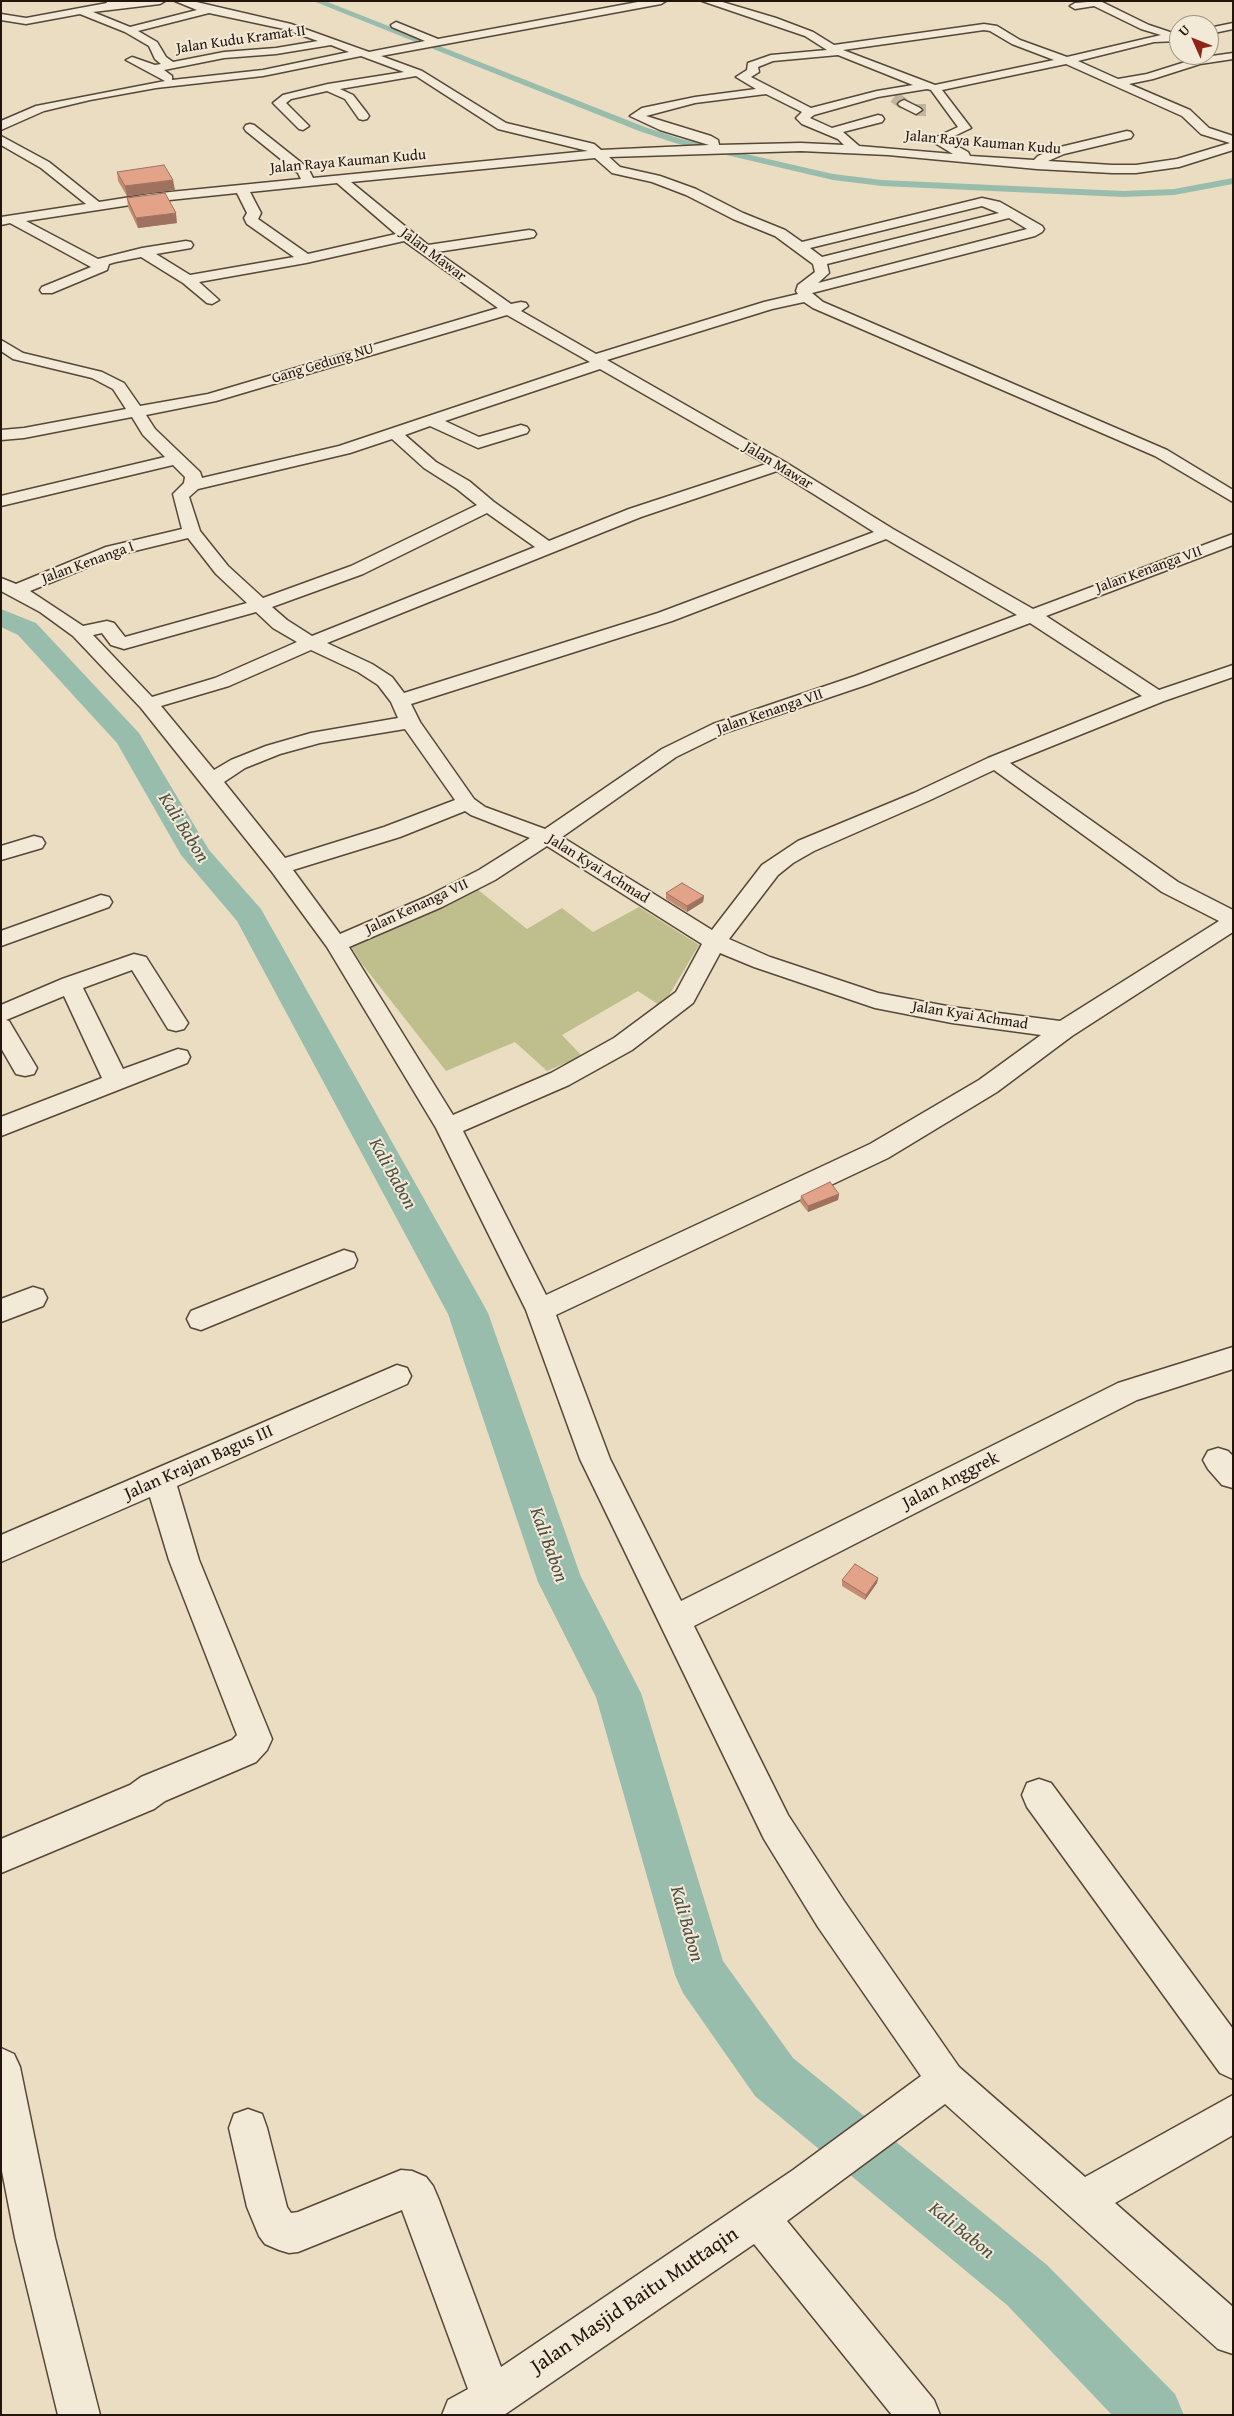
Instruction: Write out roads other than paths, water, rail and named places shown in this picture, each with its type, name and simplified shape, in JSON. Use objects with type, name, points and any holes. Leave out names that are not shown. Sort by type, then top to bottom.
[{"type":"street","points":[[1,17],[28,26],[113,3],[160,1]]},
{"type":"street","points":[[180,1],[212,10],[280,24],[418,73],[502,126],[580,143],[590,147],[616,170],[656,179],[691,192],[738,216],[780,233],[820,262],[822,273],[805,284],[805,294]]},
{"type":"street","points":[[1,126],[27,112],[129,89],[263,73],[661,1]]},
{"type":"street","points":[[707,1],[772,20],[809,34],[836,50],[931,87],[965,128],[936,140],[977,160]]},
{"type":"street","points":[[726,7],[743,1]]},
{"type":"street","points":[[1075,6],[1094,2],[1145,26],[1169,34]]},
{"type":"street","points":[[129,30],[233,5]]},
{"type":"street","points":[[80,11],[129,30],[153,44],[158,50],[161,59],[170,66]]},
{"type":"street","points":[[396,25],[434,42]]},
{"type":"street","points":[[1219,29],[1233,26]]},
{"type":"street","points":[[810,112],[765,91],[742,77],[753,72],[752,65],[777,57],[836,50],[984,27],[993,28],[1016,42],[1186,112],[1205,130],[1233,140]]},
{"type":"street","points":[[855,149],[834,131],[802,118],[810,112],[895,98],[931,87],[1066,61],[1154,39],[1169,38]]},
{"type":"street","name":"Jalan Kudu Kramat II","points":[[154,69],[224,55],[276,51],[332,41]]},
{"type":"street","points":[[1219,51],[1232,56]]},
{"type":"street","points":[[1117,84],[1149,77],[1198,61],[1232,56]]},
{"type":"street","points":[[132,60],[154,69],[174,84]]},
{"type":"street","points":[[294,67],[312,77],[316,84],[328,87],[349,97],[364,116]]},
{"type":"street","points":[[303,126],[279,102],[281,99],[328,87],[418,73]]},
{"type":"street","points":[[727,148],[707,139],[664,127],[636,116],[646,111],[694,100],[765,91]]},
{"type":"street","points":[[895,98],[916,110]]},
{"type":"street","points":[[933,109],[950,108]]},
{"type":"street","points":[[1162,117],[1186,112]]},
{"type":"street","points":[[834,131],[878,119]]},
{"type":"street","points":[[250,128],[304,171],[308,182]]},
{"type":"street","points":[[1077,136],[1093,143]]},
{"type":"street","points":[[1037,165],[1050,155],[1127,136]]},
{"type":"street","points":[[1,140],[45,165],[95,205]]},
{"type":"street","name":"Jalan Raya Kauman Kudu","points":[[7,220],[95,205],[241,188],[598,154],[727,148],[855,149],[1092,169],[1136,169],[1179,163],[1233,146]]},
{"type":"street","name":"Jalan Mawar","points":[[340,179],[406,236],[508,310],[779,465],[887,533],[1031,615],[1157,697]]},
{"type":"street","points":[[241,188],[254,213],[251,218],[252,221],[306,259]]},
{"type":"street","points":[[1,344],[10,359],[112,380],[119,386],[149,432],[194,476],[192,484],[344,450],[599,361],[769,305],[1036,230],[991,203],[982,202],[799,248]]},
{"type":"street","points":[[820,262],[1010,214]]},
{"type":"street","points":[[7,220],[102,267]]},
{"type":"street","points":[[861,232],[917,263]]},
{"type":"street","points":[[424,250],[529,234]]},
{"type":"street","points":[[188,280],[306,259],[406,236]]},
{"type":"street","points":[[47,290],[102,267],[106,260],[186,245]]},
{"type":"street","points":[[142,252],[188,280],[212,300]]},
{"type":"street","points":[[805,294],[832,313],[1161,453],[1233,497]]},
{"type":"street","name":"Gang Gedung NU","points":[[1,435],[24,433],[210,398],[524,305]]},
{"type":"street","points":[[431,421],[478,443],[521,430]]},
{"type":"street","points":[[394,433],[430,464],[547,547]]},
{"type":"street","points":[[1,501],[176,459]]},
{"type":"street","points":[[148,704],[222,682],[311,643],[635,513],[779,465]]},
{"type":"street","name":"Jalan Kyai Achmad","points":[[192,484],[181,494],[180,498],[192,532],[222,570],[280,624],[311,643],[365,668],[385,681],[400,701],[410,722],[467,803],[478,811],[547,836],[715,942],[762,962],[875,1000],[952,1015],[1064,1030]]},
{"type":"street","points":[[80,632],[95,627],[107,627],[118,641],[124,643],[261,605],[357,570],[488,506]]},
{"type":"street","name":"Jalan Kenanga I","points":[[8,587],[112,551],[192,532]]},
{"type":"street","points":[[400,701],[665,617],[887,533]]},
{"type":"street","name":"Jalan Kenanga VII","points":[[336,944],[443,897],[487,875],[669,753],[720,728],[862,680],[1233,539]]},
{"type":"street","points":[[8,587],[46,608],[80,632],[148,704],[280,867],[336,944],[448,1127],[540,1310],[595,1459],[776,1827],[936,2088],[1081,2201],[1233,2334]]},
{"type":"street","points":[[448,1127],[560,1079],[623,1044],[685,997],[715,942],[770,870],[785,858],[806,846],[921,797],[995,762],[1157,697],[1233,670]]},
{"type":"street","points":[[212,781],[238,764],[273,750],[318,737],[410,722]]},
{"type":"street","points":[[540,1310],[879,1151],[988,1086],[1064,1030],[1233,921],[1170,887],[995,762]]},
{"type":"street","points":[[280,867],[392,832],[467,803]]},
{"type":"street","points":[[1,852],[34,843]]},
{"type":"street","points":[[1,939],[101,902]]},
{"type":"street","points":[[1,1014],[127,962],[138,962],[176,1023]]},
{"type":"street","points":[[70,984],[116,1081]]},
{"type":"street","points":[[1,1027],[25,1068]]},
{"type":"street","points":[[1,1127],[178,1057]]},
{"type":"street","points":[[202,1319],[344,1260]]},
{"type":"street","points":[[1,1311],[33,1298]]},
{"type":"street","name":"Jalan Anggrek","points":[[675,1620],[1128,1391],[1233,1358]]},
{"type":"street","name":"Jalan Krajan Bagus III","points":[[1,1549],[397,1376]]},
{"type":"street","points":[[1,1856],[142,1798],[153,1789],[244,1751],[255,1739],[184,1560],[160,1480]]},
{"type":"street","points":[[1039,1795],[1233,2060]]},
{"type":"street","points":[[1,2067],[35,2238],[79,2415]]},
{"type":"street","name":"Jalan Masjid Baitu Muttaqin","points":[[478,2407],[807,2184],[936,2088]]},
{"type":"street","points":[[1081,2201],[1233,2114]]},
{"type":"street","points":[[248,2128],[267,2207],[273,2222],[279,2230],[298,2232],[401,2190],[412,2191],[419,2200],[478,2407]]},
{"type":"street","points":[[758,2217],[919,2415]]},
{"type":"waterway","points":[[317,1],[642,129],[678,141],[833,177],[882,183],[1123,194],[1174,192],[1233,181]]},
{"type":"waterway","name":"Kali Babon","points":[[1,617],[27,629],[129,739],[196,855],[250,916],[468,1313],[560,1582],[618,1693],[701,1975],[774,2077],[1027,2285],[1154,2415]]},
{"type":"tunnel","points":[[894,97],[904,104]]},
{"type":"tunnel","points":[[916,110],[926,110]]}]
